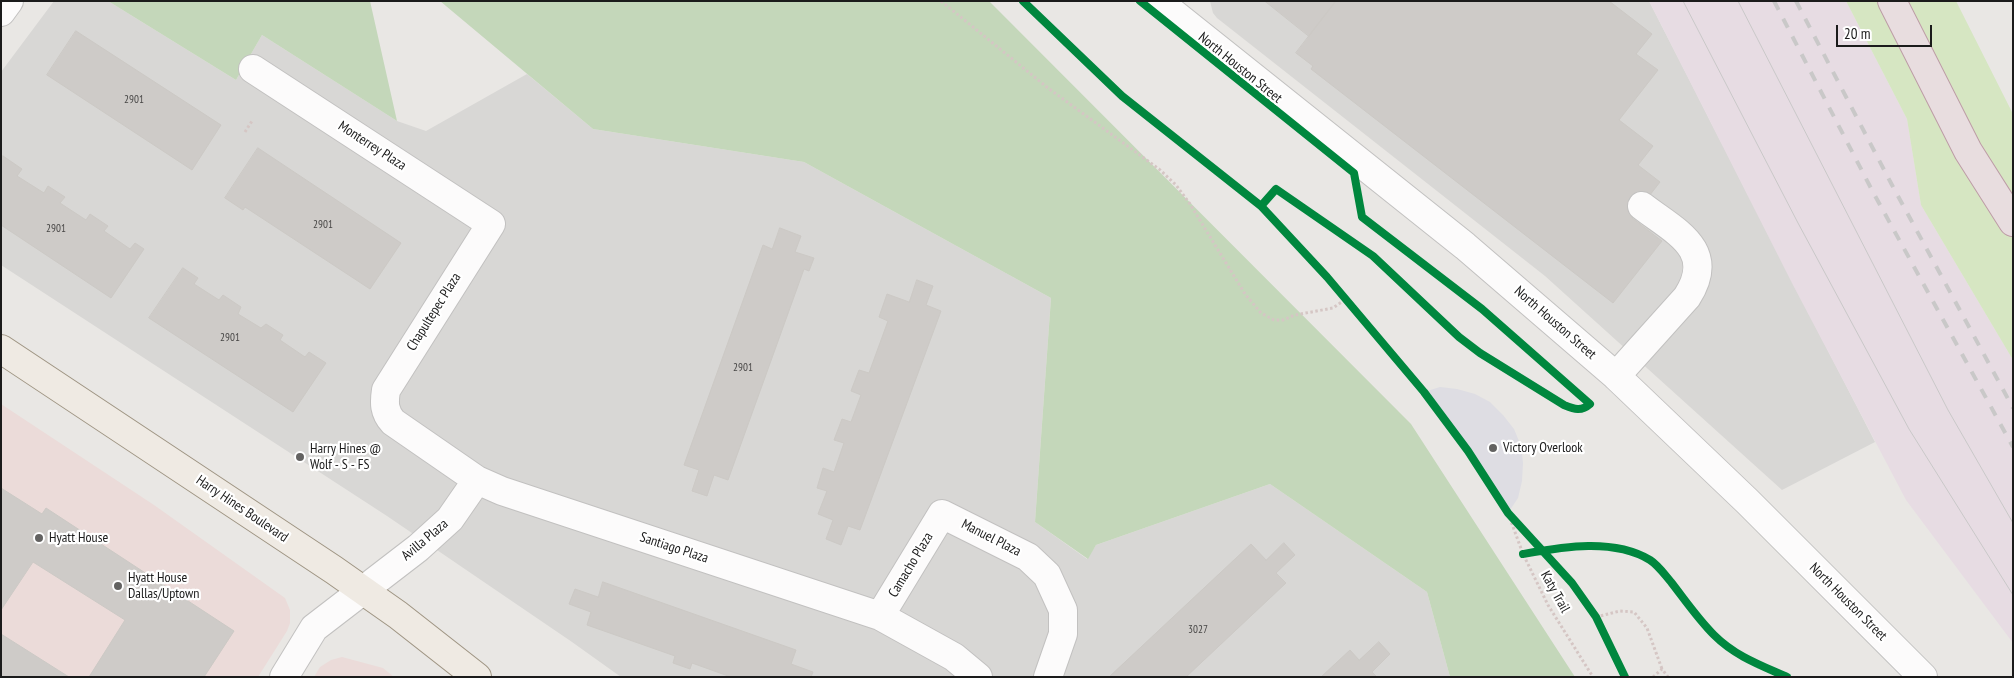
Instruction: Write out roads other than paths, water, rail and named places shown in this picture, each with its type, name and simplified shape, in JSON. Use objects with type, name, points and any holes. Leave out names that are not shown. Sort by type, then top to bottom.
[{"type":"highway","points":[[1892,1],[1968,151],[2013,222]]},
{"type":"main road","name":"Harry Hines Boulevard","points":[[1,349],[362,590],[477,677]]},
{"type":"street","points":[[1,12],[9,1]]},
{"type":"street","name":"North Houston Street","points":[[1158,1],[1465,246],[1616,376],[1747,502],[1923,677]]},
{"type":"street","name":"Monterrey Plaza","points":[[252,69],[491,224]]},
{"type":"street","points":[[1616,376],[1687,297],[1694,285],[1698,272],[1697,258],[1691,245],[1682,234],[1642,206]]},
{"type":"street","name":"Chapultepec Plaza","points":[[384,403],[386,390],[393,377],[491,224]]},
{"type":"street","name":"Santiago Plaza","points":[[384,403],[387,415],[393,422],[477,480],[502,491],[880,616],[954,657],[978,677]]},
{"type":"street","name":"Avilla Plaza","points":[[284,677],[314,628],[418,548],[450,519],[477,480]]},
{"type":"street","name":"Camacho Plaza","points":[[880,616],[942,514]]},
{"type":"street","name":"Manuel Plaza","points":[[942,514],[1028,557],[1047,575],[1062,610],[1062,634],[1048,677]]},
{"type":"tram line","points":[[1683,1],[1798,223],[1909,429],[2013,595]]},
{"type":"tram line","points":[[1738,1],[1948,410],[2013,523]]},
{"type":"railway","points":[[1774,1],[1874,194],[2013,447]]},
{"type":"railway","points":[[1796,1],[1892,185],[2013,408]]},
{"type":"place","name":"Victory Overlook","points":[[1493,448]]},
{"type":"place","name":"Harry Hines @ Wolf - S - FS","points":[[300,457]]},
{"type":"place","name":"Hyatt House","points":[[39,538]]},
{"type":"place","name":"Hyatt House Dallas/Uptown","points":[[118,586]]}]
